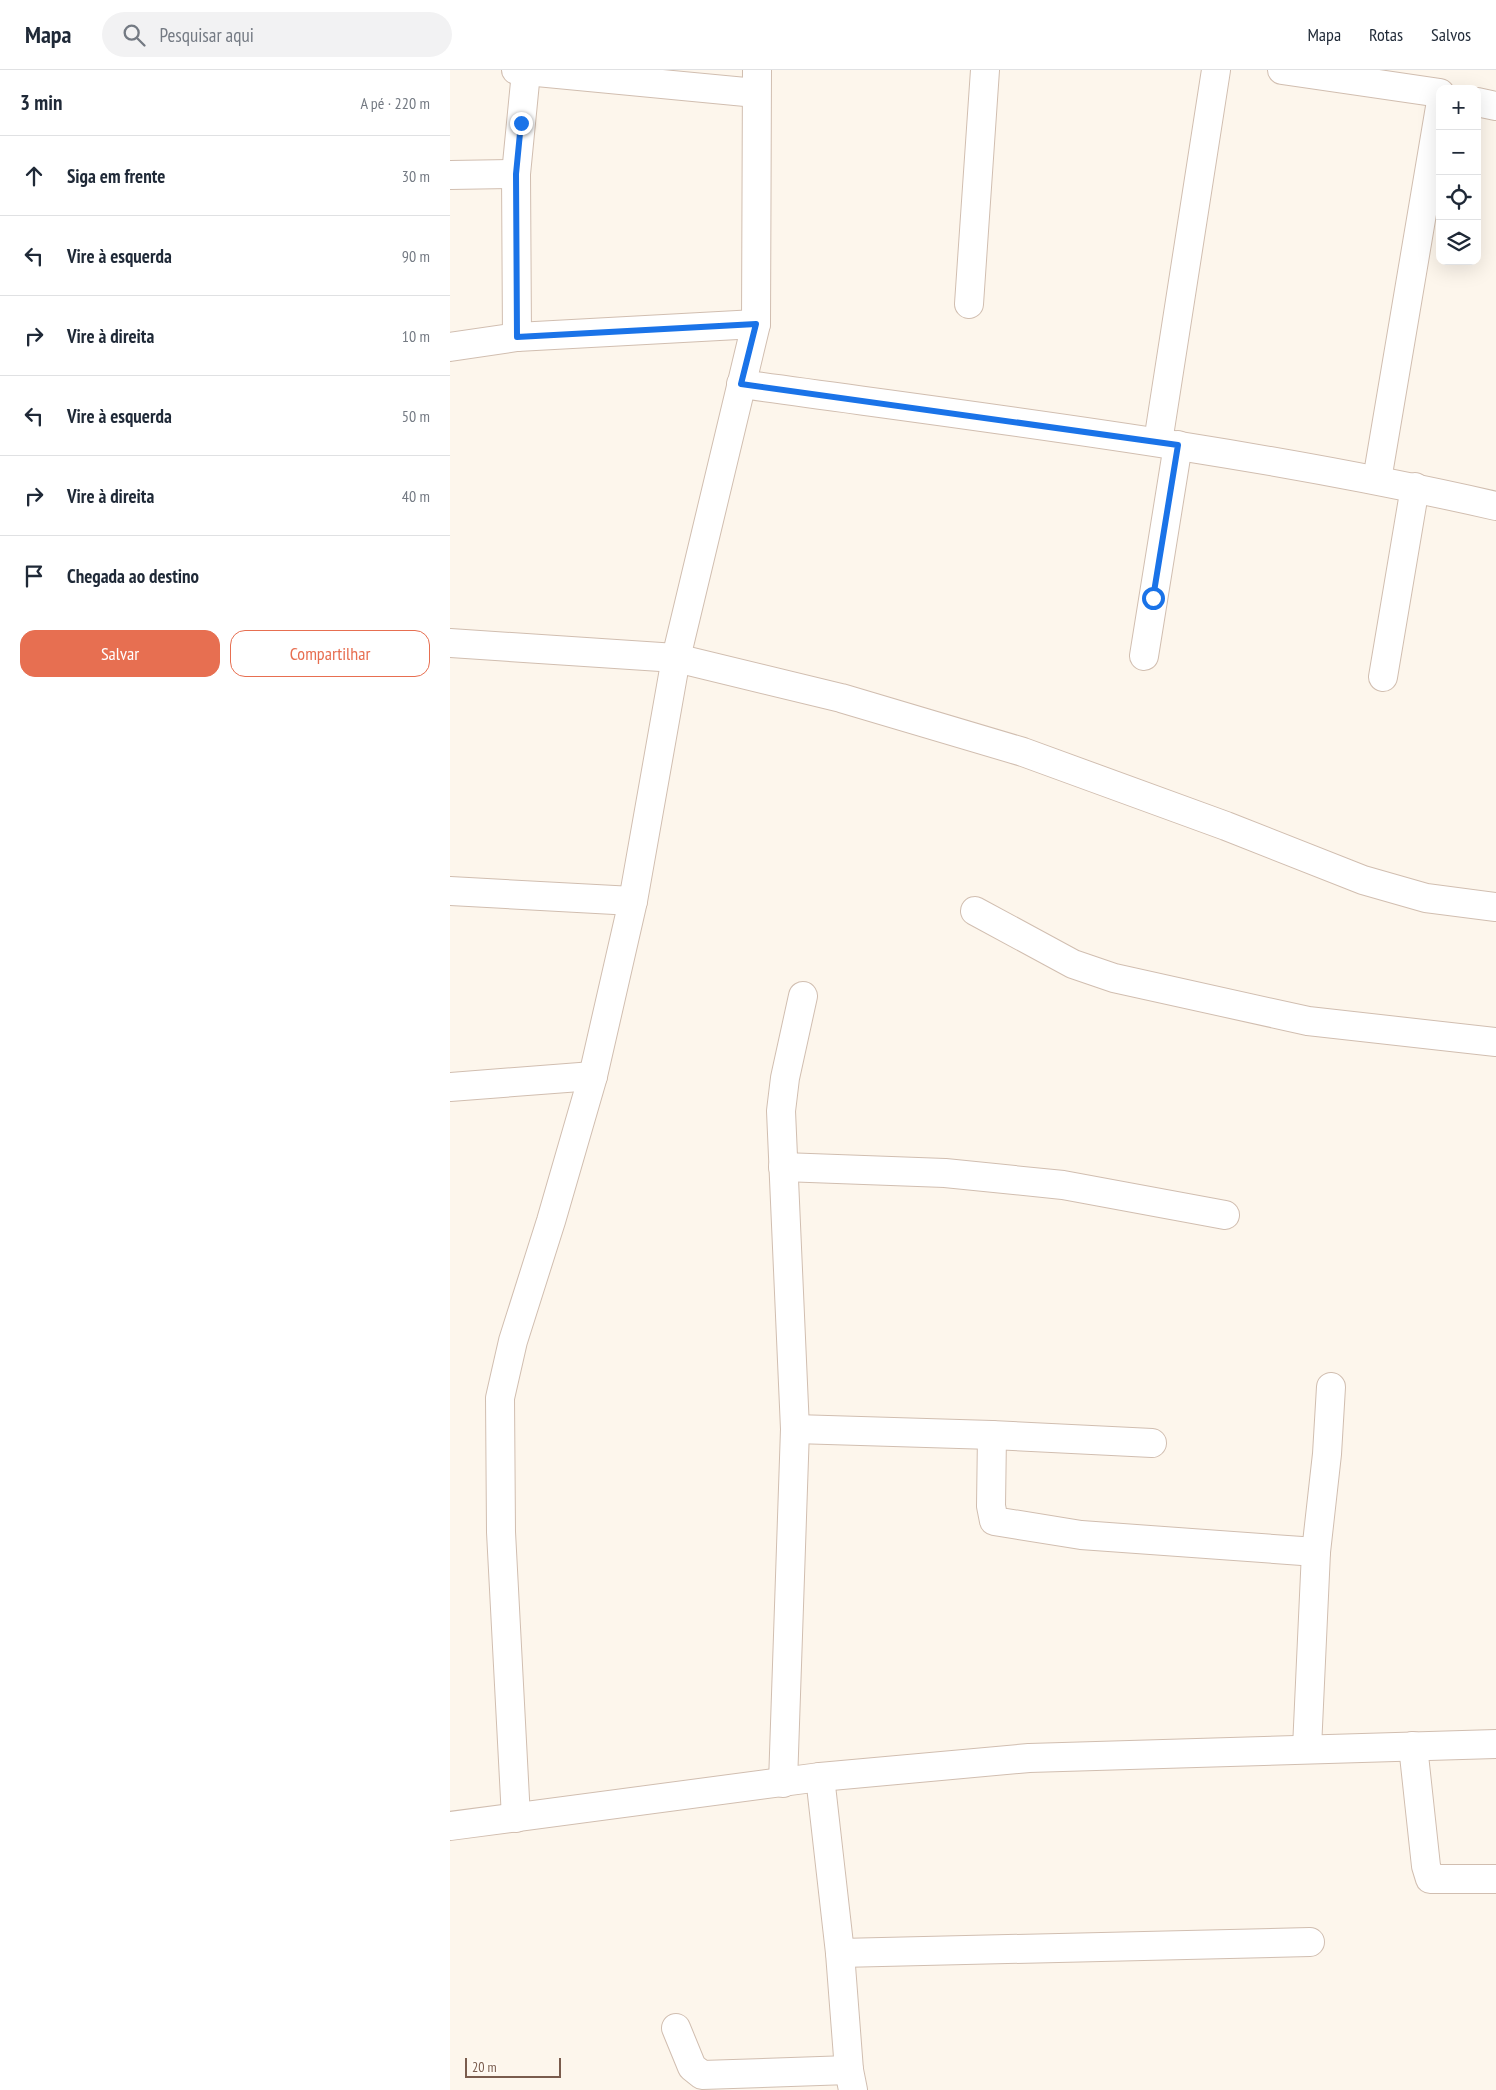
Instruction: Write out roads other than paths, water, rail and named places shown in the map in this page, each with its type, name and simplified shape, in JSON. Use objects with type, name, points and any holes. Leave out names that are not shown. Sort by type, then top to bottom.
[{"type":"street","points":[[969,304],[986,70]]},
{"type":"street","points":[[1144,656],[1168,444],[1216,70]]},
{"type":"street","points":[[1282,70],[1436,93]]},
{"type":"street","points":[[1443,85],[1445,70]]},
{"type":"street","points":[[516,1818],[501,1532],[500,1398],[513,1341],[551,1221],[593,1076],[633,901],[676,658],[756,324],[757,82],[521,71],[516,174],[517,337]]},
{"type":"street","points":[[1481,103],[1496,106]]},
{"type":"street","points":[[1377,480],[1436,130]]},
{"type":"street","points":[[450,175],[516,174]]},
{"type":"street","points":[[450,347],[517,337],[756,324]]},
{"type":"street","points":[[741,384],[1168,444],[1415,487],[1496,506]]},
{"type":"street","points":[[1382,677],[1415,487]]},
{"type":"street","points":[[450,643],[676,658],[842,698],[1022,752],[1226,826],[1362,880],[1426,898],[1496,907]]},
{"type":"street","points":[[450,892],[633,901]]},
{"type":"street","points":[[975,911],[1072,964],[1114,978],[1308,1021],[1496,1042]]},
{"type":"street","points":[[783,1782],[795,1429],[782,1112],[785,1078],[803,996]]},
{"type":"street","points":[[450,1087],[593,1076]]},
{"type":"street","points":[[783,1167],[945,1173],[1062,1185],[1225,1215]]},
{"type":"street","points":[[1307,1748],[1316,1552],[1327,1454],[1331,1387]]},
{"type":"street","points":[[795,1429],[992,1435],[1152,1443]]},
{"type":"street","points":[[992,1435],[991,1506],[994,1521],[1082,1535],[1316,1552]]},
{"type":"street","points":[[450,1826],[820,1777],[1029,1758],[1307,1748],[1496,1744]]},
{"type":"street","points":[[1412,1746],[1426,1866],[1430,1879],[1496,1879]]},
{"type":"street","points":[[676,2028],[692,2067],[702,2075],[851,2080],[840,1953],[820,1777]]},
{"type":"street","points":[[840,1953],[1310,1942]]}]
